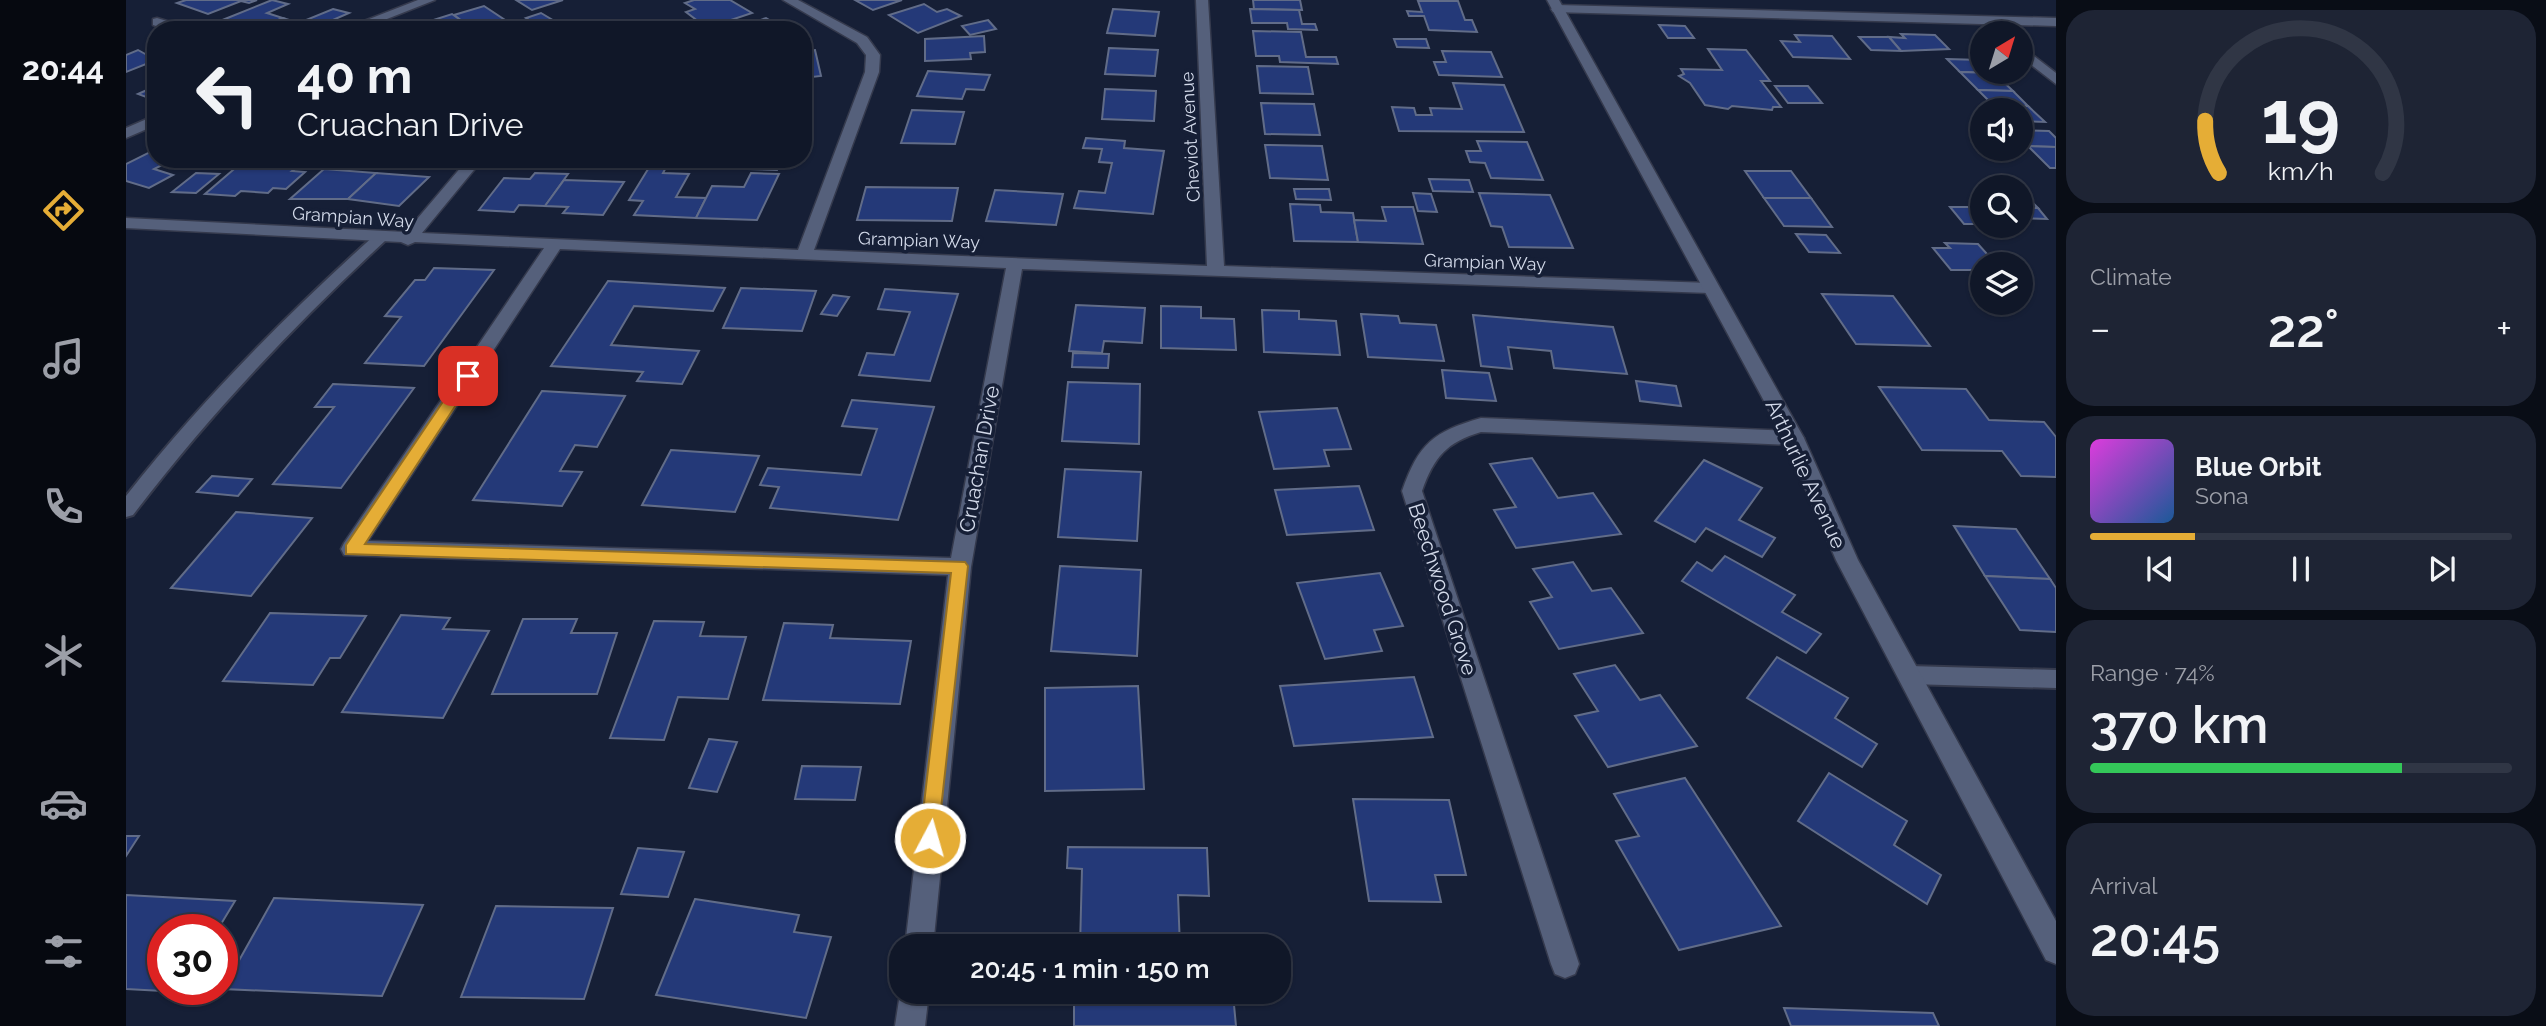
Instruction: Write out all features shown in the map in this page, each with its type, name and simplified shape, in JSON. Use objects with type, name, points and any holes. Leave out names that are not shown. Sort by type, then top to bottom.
[{"type":"street","points":[[372,21],[429,0]]},
{"type":"street","points":[[789,0],[862,40],[873,55],[872,72],[804,255]]},
{"type":"street","name":"Cheviot Avenue","points":[[1202,0],[1216,272]]},
{"type":"street","points":[[1555,5],[2056,22]]},
{"type":"street","name":"Arthurlie Avenue","points":[[1555,5],[1794,438],[1847,560],[2056,950]]},
{"type":"street","points":[[2034,61],[2056,80]]},
{"type":"street","points":[[126,134],[147,124]]},
{"type":"street","points":[[408,240],[468,168]]},
{"type":"street","name":"Grampian Way","points":[[126,223],[408,240],[1216,272],[1710,288]]},
{"type":"street","points":[[555,246],[352,550],[960,566]]},
{"type":"street","name":"Cruachan Drive","points":[[920,934],[960,566],[1015,262]]},
{"type":"street","name":"Beechwood Grove","points":[[1565,964],[1412,491],[1423,457],[1447,435],[1481,425],[1794,438]]},
{"type":"street","points":[[910,1026],[913,1004]]},
{"type":"lane","points":[[126,510],[151,477],[252,362],[317,294],[381,237]]},
{"type":"lane","points":[[1909,675],[2056,679]]},
{"type":"building","points":[[186,0],[257,0],[249,3],[241,1],[208,14],[177,3]]},
{"type":"building","points":[[272,0],[288,4],[267,13],[283,18],[276,21],[225,19]]},
{"type":"building","points":[[516,0],[563,0],[532,10]]},
{"type":"building","points":[[694,0],[730,0],[752,13],[728,21],[698,21],[686,12],[695,9],[685,3]]},
{"type":"building","points":[[855,0],[902,0],[873,10]]},
{"type":"building","points":[[1253,0],[1300,0],[1302,10],[1254,9]]},
{"type":"building","points":[[1418,1],[1458,1],[1465,20],[1472,20],[1477,32],[1429,30],[1424,16],[1409,16],[1407,11],[1422,12]]},
{"type":"building","points":[[924,4],[937,12],[947,9],[961,16],[918,33],[889,15]]},
{"type":"building","points":[[484,6],[505,20],[462,21],[454,15]]},
{"type":"building","points":[[333,9],[349,13],[331,21],[304,21]]},
{"type":"building","points":[[1113,9],[1159,12],[1155,36],[1107,33]]},
{"type":"building","points":[[1250,9],[1299,10],[1302,24],[1315,24],[1317,30],[1288,29],[1287,23],[1252,23]]},
{"type":"building","points":[[541,13],[554,21],[531,21],[526,18]]},
{"type":"building","points":[[452,14],[462,21],[430,21]]},
{"type":"building","points":[[988,20],[996,29],[970,35],[962,26]]},
{"type":"building","points":[[1659,25],[1685,26],[1694,38],[1668,38]]},
{"type":"building","points":[[1253,31],[1301,32],[1306,57],[1336,57],[1338,64],[1280,62],[1279,56],[1256,56]]},
{"type":"building","points":[[1901,34],[1935,35],[1949,49],[1901,51],[1889,37],[1905,38]]},
{"type":"building","points":[[1795,35],[1832,36],[1850,59],[1793,57],[1781,41],[1800,42]]},
{"type":"building","points":[[984,36],[985,52],[970,53],[971,59],[925,61],[925,39]]},
{"type":"building","points":[[1859,37],[1889,37],[1901,51],[1871,50]]},
{"type":"building","points":[[1394,39],[1426,39],[1429,48],[1397,47]]},
{"type":"building","points":[[1109,48],[1158,50],[1155,76],[1105,74]]},
{"type":"building","points":[[1708,49],[1746,50],[1770,81],[1761,81],[1781,107],[1773,107],[1772,110],[1732,106],[1728,109],[1705,105],[1690,83],[1679,76],[1684,74],[1681,69],[1722,70]]},
{"type":"building","points":[[138,50],[147,55],[147,64],[126,72],[126,55]]},
{"type":"building","points":[[812,50],[815,50],[821,76],[812,77]]},
{"type":"building","points":[[1442,51],[1491,52],[1502,77],[1439,75],[1434,62],[1446,62]]},
{"type":"building","points":[[1947,59],[1970,60],[1970,72],[1960,72]]},
{"type":"building","points":[[1257,66],[1308,67],[1313,94],[1260,93]]},
{"type":"building","points":[[928,71],[990,75],[984,90],[966,89],[962,99],[917,96]]},
{"type":"building","points":[[1960,72],[1970,72],[1970,82]]},
{"type":"building","points":[[1453,83],[1504,85],[1524,132],[1399,131],[1392,107],[1414,108],[1416,115],[1432,115],[1430,108],[1462,109]]},
{"type":"building","points":[[1972,84],[2006,84],[2013,91],[1978,90]]},
{"type":"building","points":[[1775,86],[1808,86],[1822,103],[1788,103]]},
{"type":"building","points":[[1105,89],[1156,91],[1154,121],[1102,119]]},
{"type":"building","points":[[147,90],[147,97],[138,94]]},
{"type":"building","points":[[1978,90],[2013,91],[2020,98],[1986,98]]},
{"type":"building","points":[[1261,103],[1314,104],[1320,135],[1265,134]]},
{"type":"building","points":[[912,110],[964,112],[955,144],[901,143]]},
{"type":"building","points":[[2033,111],[2045,122],[2033,122]]},
{"type":"building","points":[[2033,130],[2049,131],[2056,138],[2056,147],[2033,146]]},
{"type":"building","points":[[1086,138],[1125,141],[1124,148],[1164,151],[1153,214],[1074,208],[1079,191],[1105,193],[1112,163],[1099,162],[1102,149],[1083,148]]},
{"type":"building","points":[[1477,141],[1527,142],[1543,180],[1491,178],[1485,163],[1470,162],[1466,151],[1481,151]]},
{"type":"building","points":[[1265,145],[1322,146],[1328,180],[1270,178]]},
{"type":"building","points":[[2033,146],[2056,147],[2056,168],[2050,168],[2033,151]]},
{"type":"building","points":[[147,154],[147,168],[156,168],[154,169],[173,175],[149,188],[126,181],[126,164]]},
{"type":"building","points":[[235,168],[296,168],[292,171],[305,172],[286,189],[273,188],[268,193],[241,191],[235,196],[205,194]]},
{"type":"building","points":[[649,168],[666,168],[663,173],[689,174],[676,197],[706,198],[696,218],[634,215],[643,201],[629,200]]},
{"type":"building","points":[[750,168],[778,168],[777,170]]},
{"type":"building","points":[[324,169],[376,173],[348,199],[290,199]]},
{"type":"building","points":[[1745,171],[1791,171],[1811,198],[1764,198]]},
{"type":"building","points":[[196,173],[219,174],[196,193],[172,192]]},
{"type":"building","points":[[376,173],[429,177],[399,206],[348,199]]},
{"type":"building","points":[[535,173],[568,174],[545,206],[519,205],[514,212],[479,210],[504,178],[530,179]]},
{"type":"building","points":[[751,173],[779,174],[757,220],[696,218],[712,186],[744,187]]},
{"type":"building","points":[[1429,179],[1469,180],[1473,192],[1433,191]]},
{"type":"building","points":[[564,180],[624,182],[603,215],[563,213],[568,207],[545,206]]},
{"type":"building","points":[[866,187],[958,188],[952,221],[857,220]]},
{"type":"building","points":[[1294,189],[1329,189],[1331,200],[1296,199]]},
{"type":"building","points":[[995,190],[1063,194],[1056,225],[986,221]]},
{"type":"building","points":[[1413,193],[1431,194],[1437,212],[1418,211]]},
{"type":"building","points":[[1479,193],[1550,195],[1573,248],[1509,247],[1502,227],[1491,226]]},
{"type":"building","points":[[1764,198],[1811,198],[1832,227],[1784,226]]},
{"type":"building","points":[[1290,204],[1320,205],[1321,212],[1353,213],[1358,242],[1294,241]]},
{"type":"building","points":[[1382,207],[1413,207],[1423,244],[1358,242],[1354,220],[1386,221]]},
{"type":"building","points":[[1950,207],[1970,207],[1970,224],[1964,224]]},
{"type":"building","points":[[2033,208],[2038,208],[2047,219],[2033,218]]},
{"type":"building","points":[[1796,234],[1826,235],[1840,253],[1809,252]]},
{"type":"building","points":[[1945,243],[1978,244],[1985,252],[1970,252],[1970,270],[1951,270],[1933,248],[1950,248]]},
{"type":"building","points":[[434,268],[494,270],[424,366],[365,363],[401,317],[385,316],[415,280],[425,280]]},
{"type":"building","points":[[608,281],[725,288],[713,311],[634,306],[611,345],[699,351],[682,384],[637,381],[643,372],[551,366]]},
{"type":"building","points":[[741,288],[816,291],[802,331],[723,328]]},
{"type":"building","points":[[885,289],[958,294],[930,381],[859,375],[867,353],[894,355],[910,312],[878,309]]},
{"type":"building","points":[[1822,294],[1893,296],[1930,346],[1856,344]]},
{"type":"building","points":[[833,295],[849,297],[837,316],[821,314]]},
{"type":"building","points":[[1076,305],[1145,308],[1142,343],[1104,341],[1102,353],[1069,351]]},
{"type":"building","points":[[1161,306],[1201,307],[1201,318],[1234,319],[1236,350],[1161,348]]},
{"type":"building","points":[[1262,310],[1299,311],[1299,319],[1336,321],[1340,355],[1264,352]]},
{"type":"building","points":[[1361,314],[1398,316],[1400,323],[1436,325],[1444,361],[1368,357]]},
{"type":"building","points":[[1473,315],[1613,327],[1627,374],[1554,368],[1551,351],[1508,347],[1512,369],[1481,366]]},
{"type":"building","points":[[1073,353],[1109,354],[1108,368],[1072,367]]},
{"type":"building","points":[[1442,370],[1489,373],[1496,401],[1446,398]]},
{"type":"building","points":[[1636,381],[1676,386],[1681,406],[1640,401]]},
{"type":"building","points":[[1068,382],[1140,384],[1139,444],[1062,441]]},
{"type":"building","points":[[333,384],[414,388],[341,488],[273,484],[334,407],[315,407]]},
{"type":"building","points":[[1879,387],[1966,389],[1989,420],[2044,422],[2056,437],[2056,477],[2021,476],[2002,451],[1922,450]]},
{"type":"building","points":[[542,391],[625,396],[597,447],[575,445],[560,471],[582,472],[562,506],[473,500]]},
{"type":"building","points":[[852,400],[934,407],[898,520],[770,508],[779,487],[760,485],[768,468],[861,475],[877,429],[842,426]]},
{"type":"building","points":[[1337,408],[1351,449],[1324,450],[1329,466],[1274,469],[1259,412]]},
{"type":"building","points":[[671,450],[759,456],[735,512],[642,505]]},
{"type":"building","points":[[1532,458],[1558,498],[1593,493],[1621,534],[1516,548],[1494,510],[1516,507],[1490,464]]},
{"type":"building","points":[[1704,460],[1762,488],[1739,520],[1775,538],[1762,557],[1706,528],[1695,542],[1655,521]]},
{"type":"building","points":[[1065,469],[1141,472],[1137,541],[1058,537]]},
{"type":"building","points":[[212,476],[252,479],[238,496],[197,492]]},
{"type":"building","points":[[1359,486],[1374,530],[1287,535],[1275,490]]},
{"type":"building","points":[[236,512],[312,518],[251,596],[171,588]]},
{"type":"building","points":[[1954,526],[2016,529],[2050,579],[1985,576]]},
{"type":"building","points":[[1725,556],[1795,595],[1782,612],[1821,634],[1806,653],[1682,581],[1697,562],[1712,571]]},
{"type":"building","points":[[1573,562],[1592,591],[1611,588],[1643,633],[1559,649],[1530,602],[1552,597],[1533,569]]},
{"type":"building","points":[[1060,566],[1141,570],[1137,656],[1051,651]]},
{"type":"building","points":[[1380,573],[1403,626],[1374,630],[1382,651],[1325,659],[1297,583]]},
{"type":"building","points":[[1985,576],[2050,579],[2056,588],[2056,632],[2020,630]]},
{"type":"building","points":[[270,613],[366,616],[340,658],[330,658],[313,685],[223,681]]},
{"type":"building","points":[[401,615],[450,618],[443,629],[489,631],[443,718],[342,712]]},
{"type":"building","points":[[523,619],[577,619],[571,633],[617,633],[597,694],[492,694]]},
{"type":"building","points":[[654,621],[704,622],[700,636],[746,637],[728,699],[678,697],[664,740],[610,738]]},
{"type":"building","points":[[784,623],[833,625],[830,638],[911,641],[900,704],[763,700]]},
{"type":"building","points":[[1777,657],[1848,698],[1835,718],[1877,744],[1862,767],[1747,698]]},
{"type":"building","points":[[1615,665],[1640,700],[1660,695],[1697,746],[1608,767],[1575,716],[1598,711],[1574,674]]},
{"type":"building","points":[[1414,677],[1433,737],[1294,746],[1280,686]]},
{"type":"building","points":[[1138,686],[1144,789],[1045,791],[1045,688]]},
{"type":"building","points":[[709,739],[737,742],[717,792],[689,788]]},
{"type":"building","points":[[802,766],[861,767],[855,800],[795,799]]},
{"type":"building","points":[[1829,773],[1907,821],[1894,845],[1941,875],[1927,904],[1798,821]]},
{"type":"building","points":[[1685,778],[1781,926],[1679,950],[1616,841],[1639,836],[1614,794]]},
{"type":"building","points":[[1353,799],[1449,800],[1466,875],[1435,875],[1441,902],[1369,901]]},
{"type":"building","points":[[126,836],[139,836],[126,856]]},
{"type":"building","points":[[1068,847],[1207,848],[1209,896],[1178,895],[1180,934],[1080,934],[1082,869],[1067,868]]},
{"type":"building","points":[[638,848],[684,852],[668,897],[621,894]]},
{"type":"building","points":[[126,895],[235,901],[227,914],[147,914],[147,990],[126,989]]},
{"type":"building","points":[[274,898],[423,905],[382,996],[238,990],[238,962]]},
{"type":"building","points":[[695,899],[799,915],[794,932],[831,937],[806,1018],[656,995]]},
{"type":"building","points":[[496,906],[613,908],[584,999],[461,997]]},
{"type":"building","points":[[1074,1004],[1154,1004],[1234,1005],[1236,1026],[1074,1026]]},
{"type":"building","points":[[1784,1008],[1933,1013],[1939,1026],[1791,1026]]},
{"type":"route","points":[[468,376],[352,550],[960,566],[930,838]]}]
